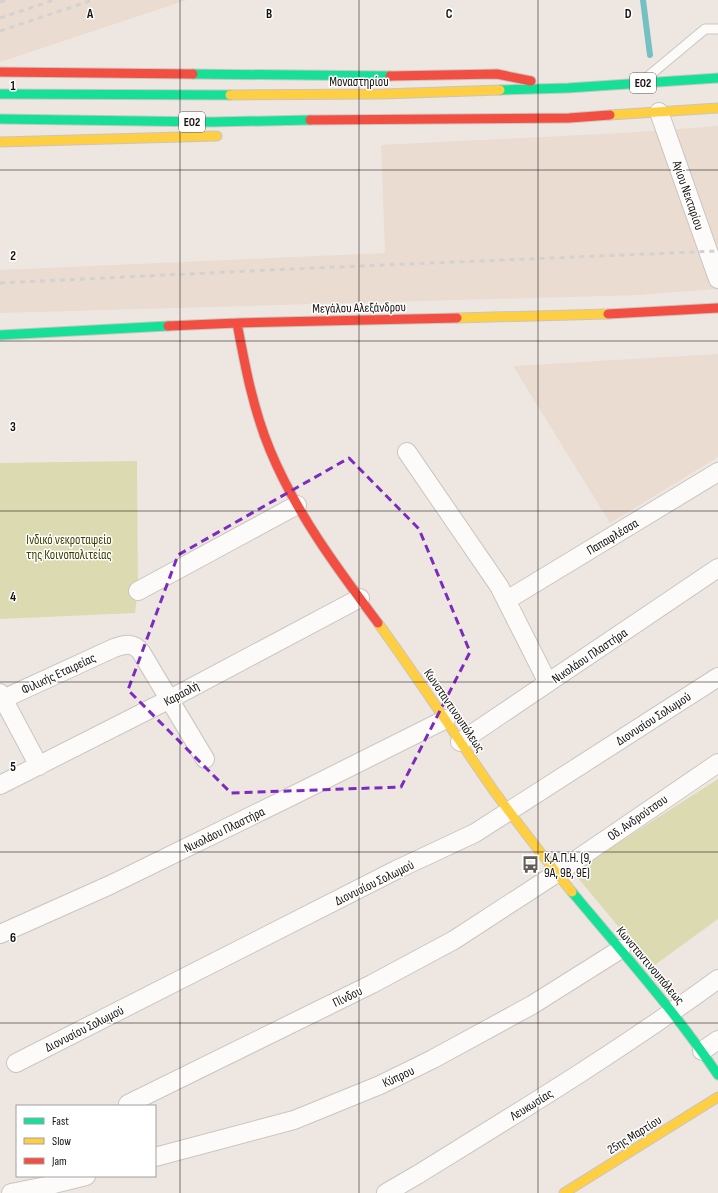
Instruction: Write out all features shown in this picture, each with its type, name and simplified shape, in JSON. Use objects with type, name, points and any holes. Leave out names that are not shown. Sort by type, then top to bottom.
[{"type":"main road","points":[[0,72],[385,76],[461,76],[497,74],[568,88]]},
{"type":"main road","name":"Μοναστηρίου","points":[[0,94],[384,94],[568,88],[718,78]]},
{"type":"main road","name":"ΕΟ2","points":[[0,119],[211,122],[569,118],[718,108]]},
{"type":"main road","points":[[518,127],[569,118]]},
{"type":"main road","points":[[0,142],[228,136]]},
{"type":"main road","name":"Μεγάλου Αλεξάνδρου","points":[[0,335],[237,323],[564,315],[718,308]]},
{"type":"main road","name":"Κωνσταντινουπόλεως","points":[[237,323],[246,372],[259,420],[270,449],[297,505],[315,535],[446,719],[460,742],[509,812],[557,873],[674,1012],[718,1075]]},
{"type":"main road","name":"25ης Μαρτίου","points":[[564,1193],[718,1097]]},
{"type":"street","name":"Αγίου Νεκταρίου","points":[[659,112],[718,279]]},
{"type":"street","points":[[407,452],[490,571],[507,600],[548,683]]},
{"type":"street","name":"Παπαφλέσσα","points":[[507,600],[718,472]]},
{"type":"street","points":[[138,591],[297,505]]},
{"type":"street","name":"Νικολάου Πλαστήρα","points":[[460,742],[718,568]]},
{"type":"street","name":"Καραολή","points":[[0,785],[170,699],[360,598]]},
{"type":"street","name":"Φιλικής Εταιρείας","points":[[2,696],[114,648],[127,644],[133,644],[138,647],[205,759]]},
{"type":"street","name":"Διονυσίου Σολωμού","points":[[16,1063],[389,874],[475,833],[718,677]]},
{"type":"street","points":[[2,696],[39,766]]},
{"type":"street","name":"Νικολάου Πλαστήρα","points":[[0,934],[123,879],[446,719]]},
{"type":"street","name":"Οδ. Ανδρούτσου","points":[[557,873],[718,763]]},
{"type":"street","name":"Πίνδου","points":[[128,1104],[401,969],[454,940],[557,873]]},
{"type":"street","name":"Κύπρου","points":[[156,1157],[294,1120],[380,1085],[507,1019],[621,949]]},
{"type":"street","name":"Λευκωσίας","points":[[386,1193],[417,1176],[617,1050],[674,1012],[718,979]]},
{"type":"street","points":[[702,1051],[718,1040]]},
{"type":"street","points":[[11,1193],[59,1188],[84,1177]]},
{"type":"lane","points":[[640,83],[705,29],[718,29]]},
{"type":"highlighted area","points":[[349,458],[419,529],[470,652],[401,787],[231,793],[128,690],[178,555]]},
{"type":"shaded area","points":[[0,0],[187,0],[0,62]]},
{"type":"shaded area","points":[[718,126],[718,289],[638,295],[0,313],[0,270],[385,253],[381,145],[623,133]]},
{"type":"shaded area","points":[[718,354],[718,457],[610,523],[513,366]]},
{"type":"green space","name":"Ινδικό νεκροταφείο της Κοινοπολιτείας","points":[[137,461],[138,591],[135,613],[0,619],[0,463]]},
{"type":"green space","points":[[718,779],[718,919],[652,967],[573,872]]},
{"type":"waterway","points":[[643,0],[650,55]]},
{"type":"railway","points":[[0,2],[7,0]]},
{"type":"railway","points":[[0,18],[54,0]]},
{"type":"railway","points":[[0,31],[93,0]]},
{"type":"railway","points":[[0,283],[718,251]]},
{"type":"traffic: fast","points":[[193,74],[390,76]]},
{"type":"traffic: fast","points":[[500,90],[568,88],[718,78]]},
{"type":"traffic: fast","points":[[0,94],[230,95]]},
{"type":"traffic: fast","points":[[0,119],[211,122],[310,120]]},
{"type":"traffic: fast","points":[[0,335],[168,326]]},
{"type":"traffic: fast","points":[[572,892],[666,1004],[718,1075]]},
{"type":"traffic: slow","points":[[230,95],[383,94],[500,90]]},
{"type":"traffic: slow","points":[[610,115],[718,108]]},
{"type":"traffic: slow","points":[[0,142],[217,136]]},
{"type":"traffic: slow","points":[[457,318],[608,314]]},
{"type":"traffic: slow","points":[[378,623],[494,791],[572,892]]},
{"type":"traffic: slow","points":[[564,1193],[718,1097]]},
{"type":"traffic: jam","points":[[0,72],[193,74]]},
{"type":"traffic: jam","points":[[390,76],[497,74],[531,81]]},
{"type":"traffic: jam","points":[[310,120],[569,118],[610,115]]},
{"type":"traffic: jam","points":[[608,314],[718,308]]},
{"type":"traffic: jam","points":[[168,326],[457,318]]},
{"type":"traffic: jam","points":[[237,323],[254,403],[264,435],[280,473],[318,540],[378,623]]},
{"type":"place","name":"Κ,Α.Π.Η. (9, 9Α, 9Β, 9Ε)","points":[[531,864]]}]
